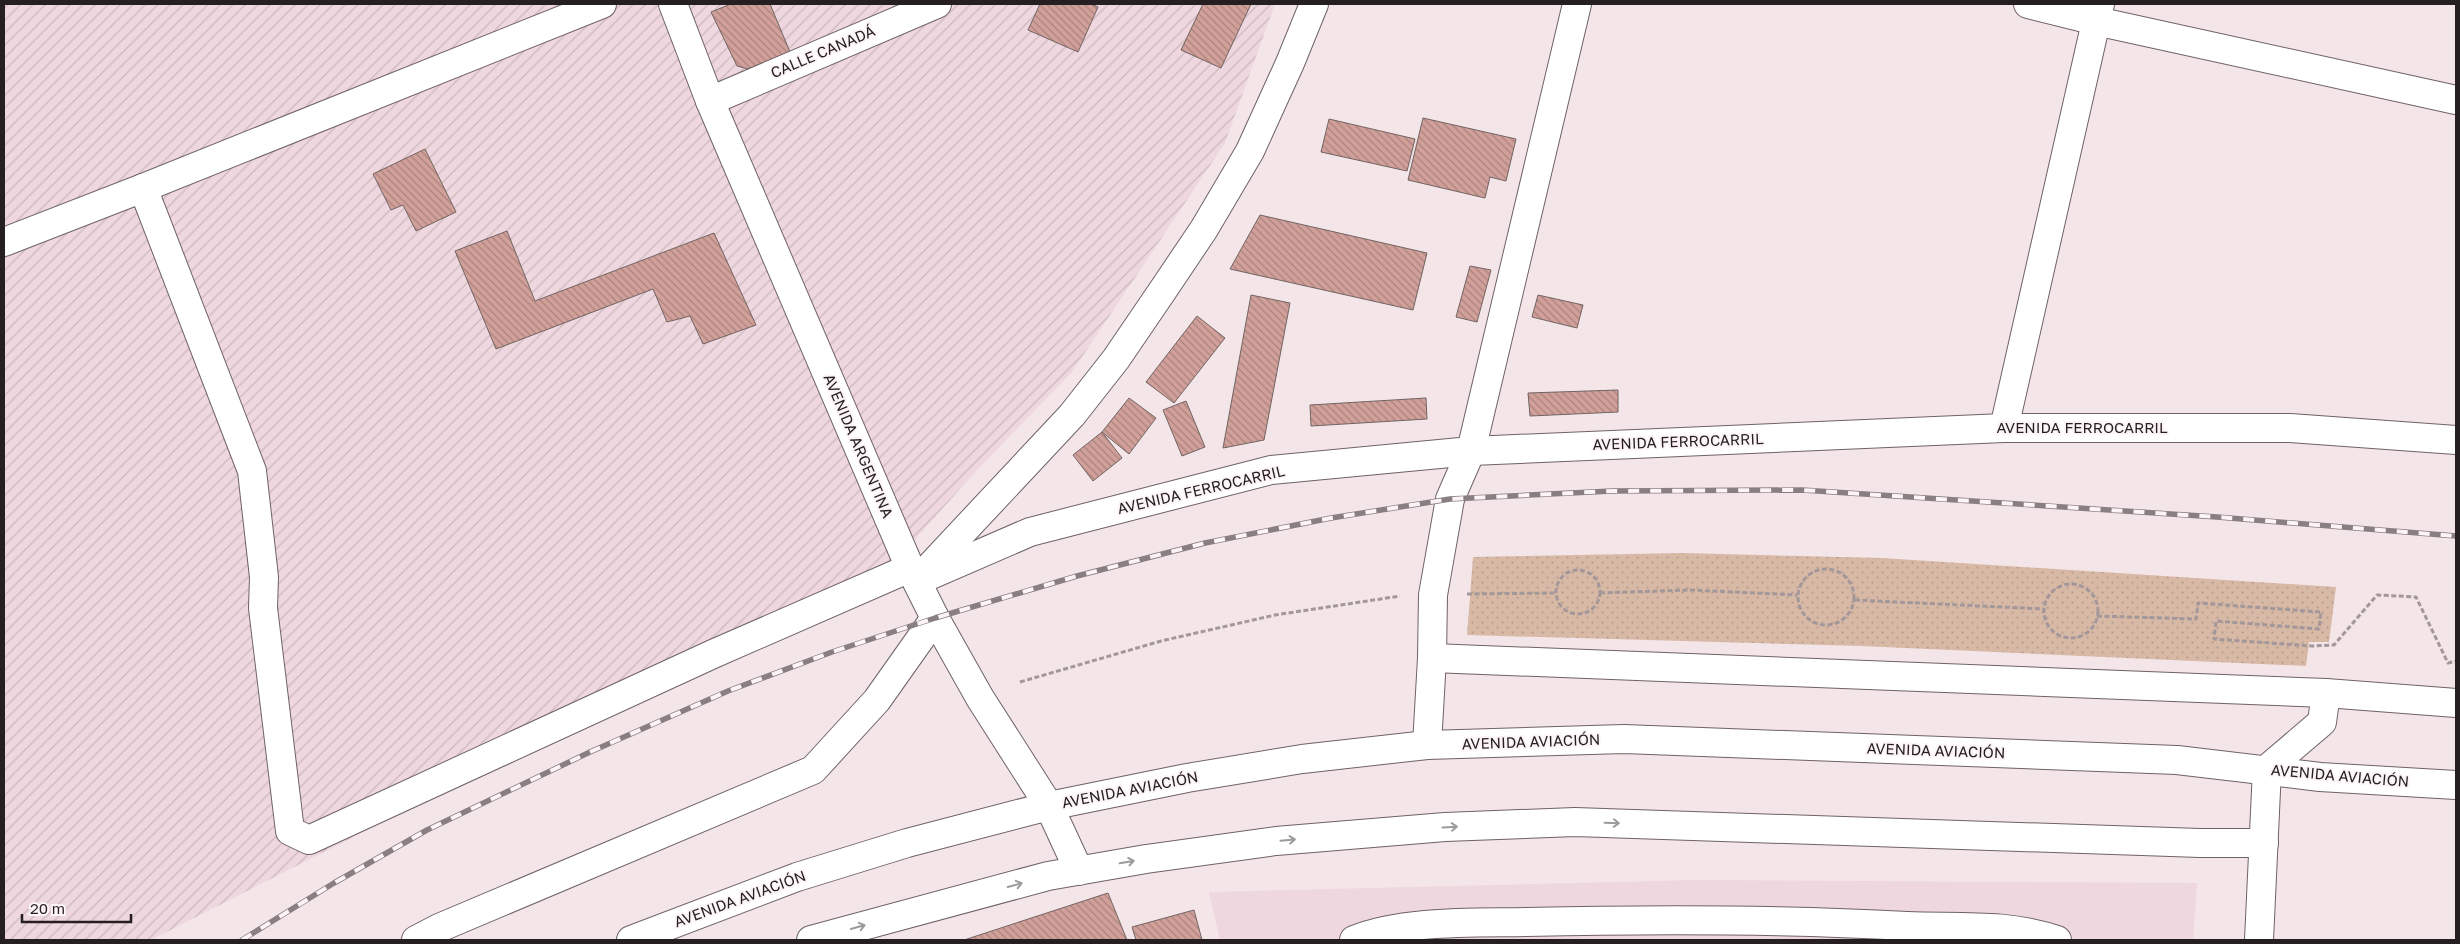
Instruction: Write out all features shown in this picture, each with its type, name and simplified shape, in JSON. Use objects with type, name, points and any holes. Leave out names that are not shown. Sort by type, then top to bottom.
[{"type":"main road","points":[[4,242],[144,188],[602,4]]},
{"type":"main road","name":"AVENIDA ARGENTINA","points":[[673,4],[710,101],[914,574],[935,618],[980,698],[1050,806],[1079,871]]},
{"type":"main road","name":"CALLE CANADÁ","points":[[710,101],[937,4]]},
{"type":"main road","points":[[914,574],[1072,415],[1116,359],[1204,230],[1250,151],[1290,64],[1314,4]]},
{"type":"main road","points":[[1427,746],[1432,658],[1433,594],[1450,499],[1471,451],[1576,4]]},
{"type":"main road","points":[[2028,4],[2098,12],[2456,100]]},
{"type":"main road","points":[[2004,428],[2098,12]]},
{"type":"main road","name":"AVENIDA FERROCARRIL","points":[[144,188],[252,471],[264,577],[263,608],[290,831],[309,840],[713,654],[914,574],[1030,532],[1271,470],[1471,451],[2004,428],[2290,428],[2456,440]]},
{"type":"main road","points":[[416,940],[439,928],[813,770],[877,700],[935,618]]},
{"type":"main road","points":[[1432,658],[2326,693],[2456,703]]},
{"type":"main road","points":[[2259,940],[2267,769],[2322,722],[2326,693]]},
{"type":"main road","name":"AVENIDA AVIACIÓN","points":[[631,940],[725,903],[814,872],[907,843],[1050,806],[1216,773],[1302,759],[1427,746],[1624,739],[2177,760],[2320,776],[2456,785]]},
{"type":"main road","points":[[811,940],[1039,879],[1079,871],[1276,841],[1445,827],[1575,822],[2200,843],[2264,843]]},
{"type":"main road","points":[[1354,940],[1376,931],[1456,924],[1647,919],[1801,920],[1950,928],[1997,928],[2030,931],[2057,940]]},
{"type":"path","points":[[1820,568],[1828,568],[1845,576],[1851,583],[1854,600],[1847,616],[1829,625],[1819,625],[1810,621],[1803,614],[1797,595],[1804,578],[1820,568]]},
{"type":"path","points":[[1578,570],[1591,574],[1596,580],[1600,593],[1594,607],[1581,614],[1567,611],[1558,600],[1556,593],[1560,580],[1571,571],[1578,570]]},
{"type":"path","points":[[2072,584],[2080,586],[2094,597],[2098,616],[2091,630],[2084,636],[2066,638],[2050,630],[2046,622],[2044,609],[2049,596],[2055,590],[2072,584]]},
{"type":"path","points":[[1600,593],[1691,590],[1797,595]]},
{"type":"path","points":[[1463,594],[1556,593]]},
{"type":"path","points":[[2098,616],[2196,620],[2198,603],[2320,612],[2319,629],[2216,621],[2214,639],[2312,646],[2334,645],[2377,595],[2416,597],[2448,663],[2456,661]]},
{"type":"path","points":[[1020,682],[1161,641],[1265,617],[1407,596]]},
{"type":"path","points":[[1854,600],[2044,609]]},
{"type":"shaded area","points":[[4,4],[1275,4],[1225,143],[1072,372],[977,470],[877,582],[713,654],[151,940],[4,940]]},
{"type":"shaded area","points":[[1683,553],[1882,558],[2336,587],[2329,642],[2309,642],[2306,666],[1861,646],[1467,635],[1473,557]]},
{"type":"shaded area","points":[[1693,880],[2197,883],[2193,940],[1220,940],[1209,892]]},
{"type":"building","points":[[731,4],[770,4],[790,52],[752,70],[737,66],[711,12]]},
{"type":"building","points":[[1040,4],[1091,4],[1098,7],[1078,52],[1028,30]]},
{"type":"building","points":[[1203,4],[1251,4],[1221,68],[1181,50]]},
{"type":"building","points":[[1423,118],[1516,139],[1506,181],[1490,177],[1485,198],[1408,180]]},
{"type":"building","points":[[1329,119],[1415,139],[1407,171],[1321,152]]},
{"type":"building","points":[[425,149],[456,212],[416,231],[403,205],[391,210],[373,174]]},
{"type":"building","points":[[1260,215],[1427,253],[1413,310],[1230,269]]},
{"type":"building","points":[[507,231],[535,301],[714,233],[756,325],[703,344],[690,316],[667,322],[653,289],[496,349],[455,251]]},
{"type":"building","points":[[1470,266],[1491,270],[1477,322],[1456,317]]},
{"type":"building","points":[[1251,295],[1290,303],[1264,440],[1223,448]]},
{"type":"building","points":[[1538,295],[1583,305],[1577,328],[1532,317]]},
{"type":"building","points":[[1197,316],[1225,338],[1174,403],[1146,382]]},
{"type":"building","points":[[1618,390],[1618,412],[1530,416],[1528,393]]},
{"type":"building","points":[[1129,398],[1156,418],[1129,454],[1102,432]]},
{"type":"building","points":[[1426,398],[1427,419],[1311,426],[1310,405]]},
{"type":"building","points":[[1186,401],[1205,447],[1182,456],[1163,410]]},
{"type":"building","points":[[1102,432],[1122,458],[1093,481],[1073,455]]},
{"type":"building","points":[[1108,893],[1127,940],[964,940]]},
{"type":"building","points":[[1194,910],[1202,940],[1136,940],[1132,927]]},
{"type":"railway","points":[[242,940],[334,883],[427,830],[590,752],[728,691],[832,652],[935,618],[1077,576],[1205,543],[1331,518],[1450,499],[1612,491],[1802,490],[2217,517],[2456,536]]}]
